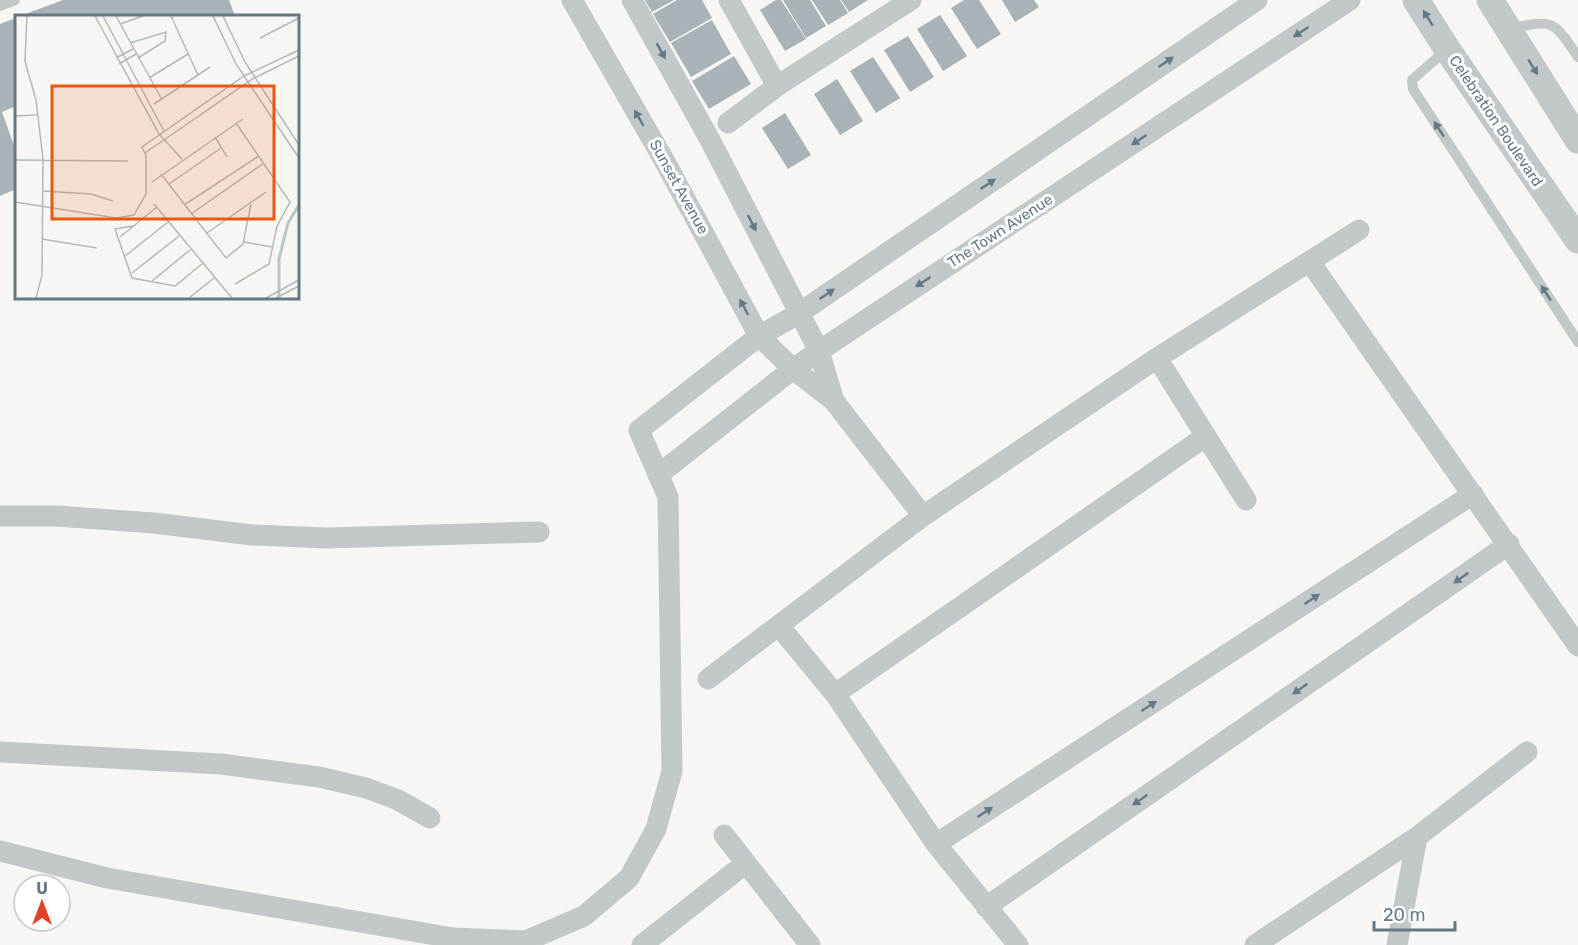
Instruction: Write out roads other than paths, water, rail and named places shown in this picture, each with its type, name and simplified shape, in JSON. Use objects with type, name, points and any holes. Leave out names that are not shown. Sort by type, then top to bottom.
[{"type":"street","name":"Sunset Avenue","points":[[572,0],[664,160],[759,336],[793,369],[834,401]]},
{"type":"street","points":[[632,0],[709,138],[819,351],[834,401],[923,516]]},
{"type":"street","points":[[729,0],[777,86]]},
{"type":"street","points":[[728,123],[777,86],[911,0]]},
{"type":"street","points":[[0,851],[107,878],[453,938],[526,941],[584,916],[629,878],[656,829],[672,771],[668,497],[639,430],[759,336],[798,314],[1257,0]]},
{"type":"street","name":"The Town Avenue","points":[[658,475],[819,351],[1350,0]]},
{"type":"street","name":"Celebration Boulevard","points":[[1416,0],[1578,240]]},
{"type":"street","points":[[1490,0],[1578,140]]},
{"type":"street","points":[[708,679],[923,516],[1157,358],[1359,230]]},
{"type":"street","points":[[1310,262],[1578,646]]},
{"type":"street","points":[[1157,358],[1245,500]]},
{"type":"street","points":[[835,694],[1206,436]]},
{"type":"street","points":[[936,844],[1473,494]]},
{"type":"street","points":[[0,516],[56,516],[154,523],[252,535],[315,537],[539,532]]},
{"type":"street","points":[[986,907],[1509,544]]},
{"type":"street","points":[[779,626],[835,694],[936,844],[1018,945]]},
{"type":"street","points":[[0,752],[221,764],[320,777],[396,799],[430,818]]},
{"type":"street","points":[[1255,945],[1417,837],[1527,752]]},
{"type":"street","points":[[724,835],[810,945]]},
{"type":"street","points":[[1397,945],[1417,837]]},
{"type":"street","points":[[642,945],[746,863]]},
{"type":"lane","points":[[0,6],[15,0]]},
{"type":"lane","points":[[1509,29],[1537,23],[1551,24],[1558,28],[1578,57]]},
{"type":"lane","points":[[1447,49],[1412,80],[1413,89],[1578,342]]}]
